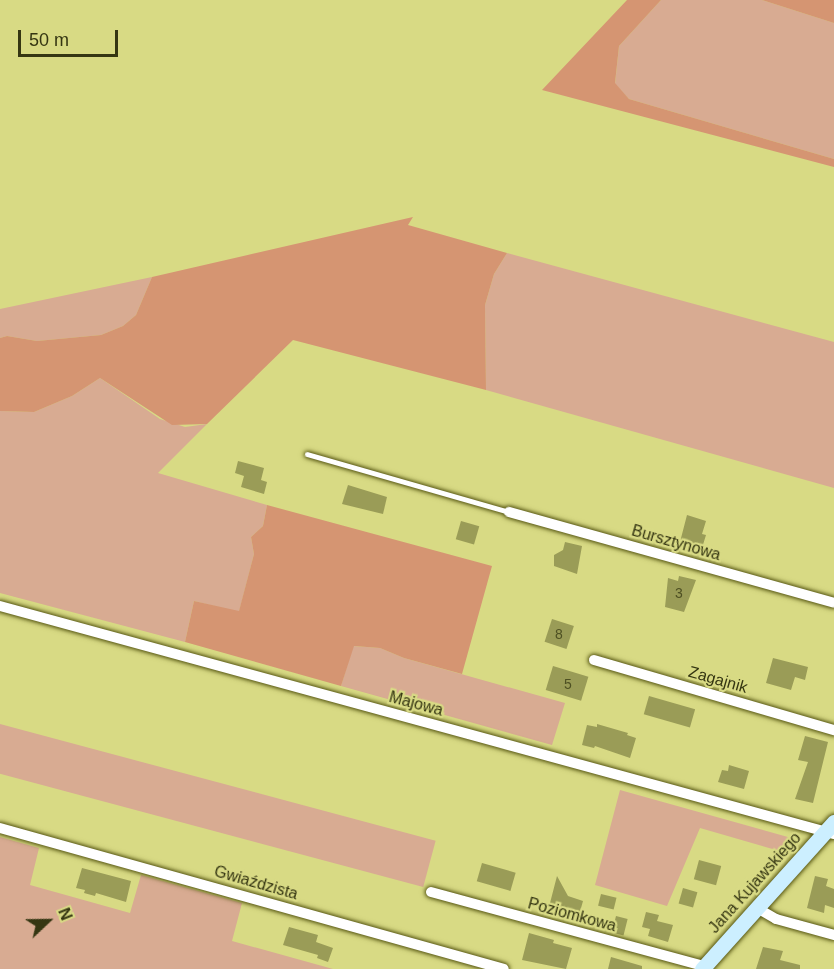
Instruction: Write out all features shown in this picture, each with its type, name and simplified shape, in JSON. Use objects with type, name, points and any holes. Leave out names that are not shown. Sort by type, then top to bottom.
[{"type":"main road","name":"Jana Kujawskiego","points":[[703,968],[831,829]]},
{"type":"street","name":"Bursztynowa","points":[[509,512],[834,603]]},
{"type":"street","name":"Majowa","points":[[0,606],[831,829]]},
{"type":"street","name":"Zagajnik","points":[[594,660],[834,730]]},
{"type":"street","name":"Gwiaździsta","points":[[0,828],[504,969]]},
{"type":"street","name":"Poziomkowa","points":[[431,892],[703,968]]},
{"type":"street","points":[[757,908],[776,919],[834,935]]},
{"type":"lane","points":[[308,454],[509,512]]},
{"type":"shaded area","points":[[627,0],[661,0],[619,46],[615,83],[629,99],[834,159],[834,167],[542,90]]},
{"type":"shaded area","points":[[661,0],[762,0],[834,23],[834,159],[629,99],[615,84],[619,46]]},
{"type":"shaded area","points":[[762,0],[834,0],[834,23]]},
{"type":"shaded area","points":[[413,217],[408,225],[507,253],[494,274],[485,305],[486,390],[293,340],[207,424],[172,425],[100,378],[72,396],[34,412],[0,411],[0,338],[7,336],[37,341],[101,335],[123,326],[136,315],[152,277]]},
{"type":"shaded area","points":[[507,253],[834,342],[834,488],[486,390],[485,305],[494,274]]},
{"type":"shaded area","points":[[152,277],[136,315],[123,326],[101,335],[37,341],[7,336],[0,338],[0,309]]},
{"type":"shaded area","points":[[100,378],[160,419],[185,427],[207,424],[158,473],[267,505],[263,526],[251,537],[254,554],[239,612],[194,601],[185,642],[0,593],[0,411],[34,412],[72,396]]},
{"type":"shaded area","points":[[267,505],[492,566],[462,674],[404,658],[380,648],[354,646],[341,686],[185,642],[194,601],[239,611],[254,554],[251,537],[263,526]]},
{"type":"shaded area","points":[[353,646],[380,648],[404,658],[565,703],[552,745],[341,686]]},
{"type":"shaded area","points":[[0,724],[436,841],[423,887],[0,774]]},
{"type":"shaded area","points":[[620,790],[795,839],[783,852],[700,828],[667,906],[595,885]]},
{"type":"shaded area","points":[[0,837],[39,848],[30,885],[130,913],[141,875],[242,903],[232,941],[333,969],[0,969]]},
{"type":"building","points":[[238,461],[264,468],[261,480],[267,482],[264,494],[241,487],[244,476],[235,473]]},
{"type":"building","points":[[348,485],[387,497],[383,514],[342,504]]},
{"type":"building","points":[[687,515],[706,521],[702,534],[706,535],[702,548],[680,542]]},
{"type":"building","points":[[461,521],[479,526],[474,545],[456,539]]},
{"type":"building","points":[[565,542],[582,546],[577,574],[554,566],[554,555],[563,550]]},
{"type":"building","points":[[679,576],[696,580],[684,612],[665,607],[668,578],[678,581]]},
{"type":"building","points":[[552,619],[574,626],[566,649],[545,642]]},
{"type":"building","points":[[773,658],[808,667],[805,680],[795,677],[791,690],[766,683]]},
{"type":"building","points":[[553,666],[588,677],[581,701],[546,690]]},
{"type":"building","points":[[649,696],[695,709],[690,727],[644,714]]},
{"type":"building","points":[[597,724],[628,733],[627,735],[636,738],[630,758],[595,746],[594,748],[582,745],[587,725],[597,727]]},
{"type":"building","points":[[805,736],[828,742],[813,803],[795,799],[808,762],[798,760]]},
{"type":"building","points":[[729,765],[749,771],[744,789],[718,782],[722,770],[728,771]]},
{"type":"building","points":[[699,860],[721,866],[716,885],[694,879]]},
{"type":"building","points":[[482,863],[516,873],[510,891],[477,881]]},
{"type":"building","points":[[82,868],[131,881],[126,902],[96,893],[95,896],[84,893],[85,890],[76,888]]},
{"type":"building","points":[[557,876],[568,896],[583,901],[578,919],[556,913],[558,905],[550,903]]},
{"type":"building","points":[[815,876],[828,879],[826,886],[834,889],[834,908],[825,905],[824,913],[807,908]]},
{"type":"building","points":[[683,888],[697,892],[693,908],[679,903]]},
{"type":"building","points":[[601,894],[617,898],[614,910],[598,906]]},
{"type":"building","points":[[646,912],[659,915],[657,921],[673,925],[668,942],[648,936],[650,929],[642,927]]},
{"type":"building","points":[[616,916],[628,919],[624,935],[612,932]]},
{"type":"building","points":[[289,927],[318,935],[316,942],[333,948],[328,962],[317,958],[318,955],[283,945]]},
{"type":"building","points":[[529,933],[572,948],[566,969],[522,960]]},
{"type":"building","points":[[763,947],[783,951],[780,960],[800,965],[800,969],[756,969]]},
{"type":"building","points":[[611,957],[642,966],[642,969],[608,969]]}]
